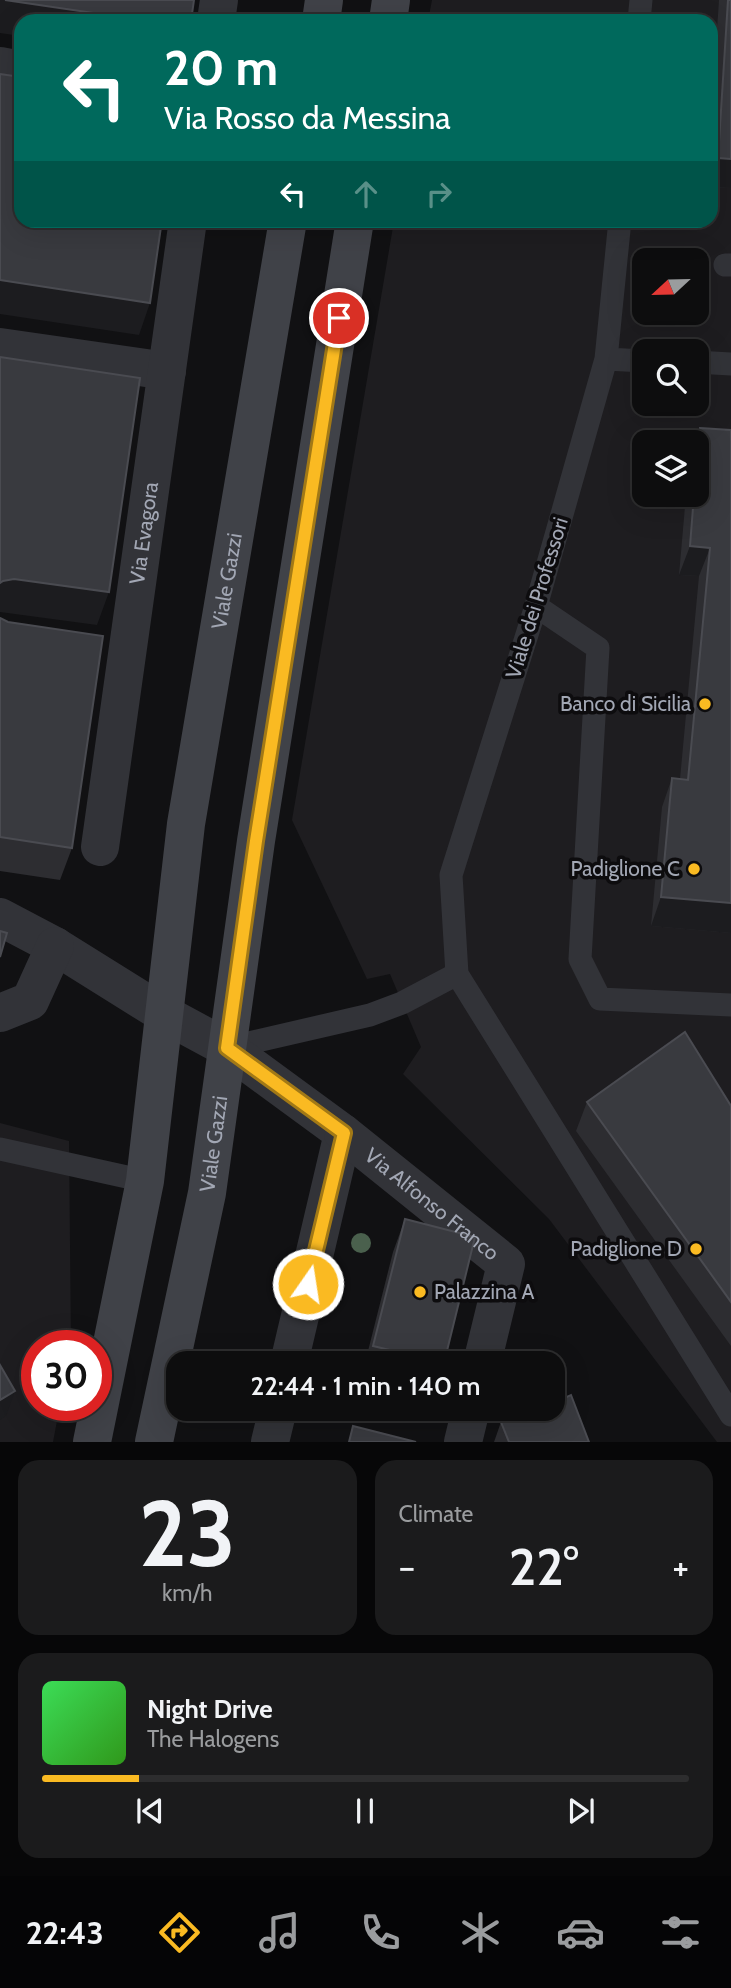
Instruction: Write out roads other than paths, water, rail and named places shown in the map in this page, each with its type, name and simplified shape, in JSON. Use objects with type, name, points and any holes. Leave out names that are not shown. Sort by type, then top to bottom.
[{"type":"main road","name":"Viale Gazzi","points":[[92,1442],[145,1181],[186,824],[287,228]]},
{"type":"main road","name":"Viale Gazzi","points":[[154,1442],[206,1193],[258,827],[354,228]]},
{"type":"street","name":"Via Evagora","points":[[100,847],[187,228]]},
{"type":"street","points":[[0,347],[167,371]]},
{"type":"street","points":[[89,646],[127,651]]},
{"type":"street","points":[[0,917],[55,946],[164,1014],[227,1048],[344,1133],[292,1351]]},
{"type":"street","points":[[0,1013],[30,1002],[55,946]]},
{"type":"street","name":"Via Alfonso Franco","points":[[344,1133],[506,1264],[485,1351]]},
{"type":"street","points":[[270,1442],[275,1421]]},
{"type":"street","points":[[463,1442],[468,1421]]},
{"type":"lane","name":"Viale dei Professori","points":[[457,974],[451,875],[536,606],[607,359],[619,228]]},
{"type":"lane","points":[[607,359],[632,360]]},
{"type":"lane","points":[[709,363],[731,364]]},
{"type":"lane","points":[[536,606],[598,648],[580,960],[600,999],[731,1004]]},
{"type":"lane","points":[[227,1048],[370,1014],[402,1003],[457,974],[731,1415]]},
{"type":"lane","points":[[0,1149],[145,1181]]},
{"type":"lane","points":[[704,1372],[731,1387]]},
{"type":"place","name":"Banco di Sicilia","points":[[705,704]]},
{"type":"place","name":"Padiglione C","points":[[694,869]]},
{"type":"place","name":"Padiglione D","points":[[696,1249]]},
{"type":"place","name":"Palazzina A","points":[[420,1292]]}]
